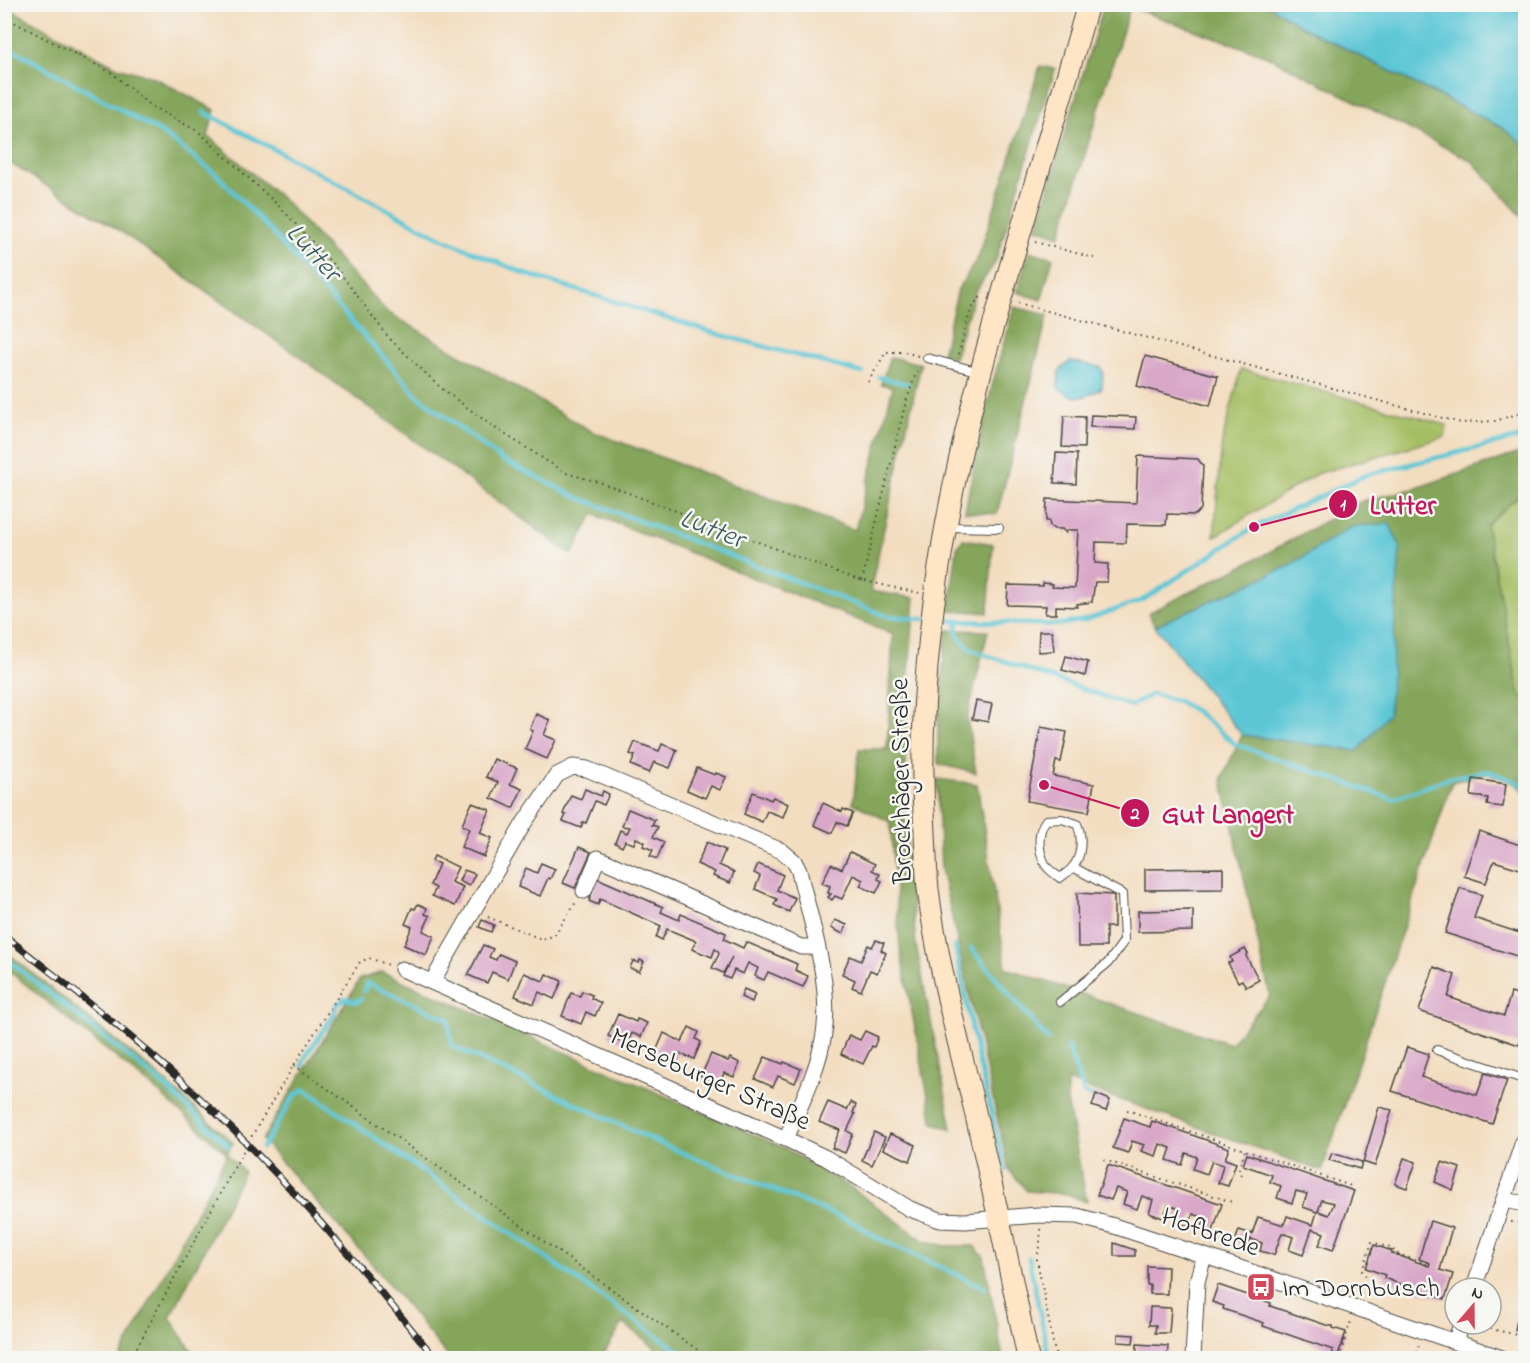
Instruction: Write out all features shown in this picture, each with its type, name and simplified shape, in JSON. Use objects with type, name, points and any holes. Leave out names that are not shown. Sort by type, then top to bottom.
[{"type":"main road","name":"Brockhäger Straße","points":[[1028,1359],[1000,1218],[945,983],[928,888],[922,770],[927,654],[944,527],[959,454],[1000,298],[1088,4]]},
{"type":"street","points":[[432,982],[524,823],[557,776],[573,767],[587,769],[782,851],[794,861],[799,871],[824,988],[825,1011],[823,1041],[816,1068],[786,1139]]},
{"type":"street","points":[[584,891],[598,858],[801,947],[816,947]]},
{"type":"street","name":"Merseburger Straße","points":[[402,969],[786,1139],[826,1158],[910,1209],[940,1220],[965,1221],[1000,1218]]},
{"type":"street","points":[[1478,1276],[1526,1133]]},
{"type":"street","points":[[1504,1200],[1526,1203]]},
{"type":"street","name":"Hofbrede","points":[[1000,1218],[1038,1215],[1077,1216],[1114,1226],[1502,1359]]},
{"type":"street","points":[[1193,1359],[1197,1282],[1204,1256]]},
{"type":"street","points":[[1455,1342],[1457,1336]]},
{"type":"lane","points":[[927,358],[980,372]]},
{"type":"lane","points":[[944,527],[999,528]]},
{"type":"lane","points":[[1062,819],[1077,824],[1081,832],[1081,848],[1073,867],[1059,878],[1045,865],[1039,843],[1041,828],[1047,820],[1062,819]]},
{"type":"lane","points":[[1060,1002],[1108,963],[1124,941],[1122,894],[1073,867]]},
{"type":"lane","points":[[1437,1050],[1526,1080]]},
{"type":"path","points":[[4,16],[112,73],[148,104],[199,132],[281,208],[337,269],[389,339],[442,389],[495,428],[566,473],[602,483],[862,581],[934,595]]},
{"type":"path","points":[[1018,238],[1094,258]]},
{"type":"path","points":[[955,366],[973,304],[980,296],[986,295],[1461,423],[1495,422],[1526,411]]},
{"type":"path","points":[[862,581],[905,405],[915,376],[927,358],[905,352],[886,352],[868,382]]},
{"type":"path","points":[[474,911],[541,939],[554,936],[584,891]]},
{"type":"path","points":[[131,1359],[225,1183],[294,1065],[360,962],[369,958],[378,961]]},
{"type":"path","points":[[294,1065],[709,1359]]},
{"type":"path","points":[[1127,1110],[1353,1186]]},
{"type":"path","points":[[1241,1175],[1239,1169],[1245,1150]]},
{"type":"path","points":[[1104,1160],[1232,1202]]},
{"type":"path","points":[[1038,1215],[1041,1236],[1037,1260],[1056,1359]]},
{"type":"path","points":[[1366,1276],[1362,1271],[1372,1242],[1427,1264]]},
{"type":"path","points":[[1339,1359],[1355,1307]]},
{"type":"path","points":[[1455,1342],[1478,1329],[1526,1337]]},
{"type":"green space","points":[[1104,5],[1268,5],[1305,28],[1501,127],[1525,145],[1525,220],[1472,161],[1267,56],[1130,7],[1060,236],[1036,228]]},
{"type":"green space","points":[[4,6],[117,67],[153,77],[215,110],[208,136],[284,200],[387,312],[591,431],[855,530],[893,387],[881,384],[890,357],[921,364],[870,591],[915,598],[907,698],[905,824],[916,945],[952,1129],[933,1123],[900,949],[890,822],[853,803],[859,749],[887,749],[893,634],[593,514],[572,555],[294,353],[117,229],[5,160]]},
{"type":"green space","points":[[1040,66],[1055,69],[995,263],[975,292],[954,358],[942,354],[958,289],[978,258]]},
{"type":"green space","points":[[1029,251],[1053,258],[1041,300],[1017,292]]},
{"type":"green space","points":[[1014,307],[1048,315],[997,514],[965,512],[987,409]]},
{"type":"green space","points":[[1241,369],[1447,425],[1445,437],[1316,474],[1214,537],[1222,442]]},
{"type":"green space","points":[[1525,451],[1525,490],[1486,525],[1519,693],[1525,701],[1525,793],[1516,784],[1488,773],[1452,782],[1322,1171],[1067,1081],[1067,1101],[1087,1202],[1067,1194],[1027,1191],[1009,1170],[941,869],[937,779],[977,784],[1006,968],[1230,1044],[1270,996],[1222,778],[1242,735],[1358,751],[1351,527],[1289,566],[1155,626],[1148,613],[1262,556],[1362,501],[1413,489]]},
{"type":"green space","points":[[1525,490],[1525,701],[1519,693],[1486,525]]},
{"type":"green space","points":[[963,539],[993,544],[988,613],[949,610],[957,548]]},
{"type":"green space","points":[[947,630],[988,631],[967,718],[976,773],[938,764],[938,710]]},
{"type":"green space","points":[[4,950],[164,1080],[233,1143],[227,1154],[156,1090],[5,968]]},
{"type":"green space","points":[[382,972],[784,1148],[853,1189],[923,1240],[945,1246],[974,1246],[984,1257],[1003,1358],[668,1358],[623,1323],[601,1358],[449,1358],[379,1272],[262,1140],[360,979]]},
{"type":"green space","points":[[227,1154],[244,1172],[170,1318],[197,1358],[120,1358]]},
{"type":"water","points":[[1268,5],[1525,5],[1525,145],[1501,127],[1305,28]]},
{"type":"water","points":[[1070,361],[1100,367],[1103,371],[1102,388],[1085,396],[1075,397],[1058,388],[1059,371]]},
{"type":"water","points":[[1389,523],[1400,546],[1389,713],[1358,751],[1242,735],[1155,626],[1289,566],[1351,527]]},
{"type":"building","points":[[1145,356],[1218,376],[1210,406],[1137,386]]},
{"type":"building","points":[[1091,415],[1136,417],[1135,429],[1090,427]]},
{"type":"building","points":[[1064,416],[1085,417],[1084,448],[1062,447]]},
{"type":"building","points":[[1056,453],[1077,454],[1076,484],[1054,483]]},
{"type":"building","points":[[1138,456],[1198,459],[1203,466],[1201,509],[1195,515],[1167,514],[1166,525],[1127,524],[1126,543],[1096,542],[1095,563],[1108,564],[1107,582],[1095,582],[1092,602],[1077,604],[1077,607],[1056,606],[1056,614],[1045,614],[1046,606],[1007,605],[1008,585],[1043,586],[1043,583],[1053,584],[1052,587],[1075,588],[1078,530],[1068,530],[1066,533],[1062,529],[1054,529],[1050,526],[1049,521],[1046,521],[1047,499],[1136,503]]},
{"type":"building","points":[[1039,631],[1052,631],[1054,651],[1038,652]]},
{"type":"building","points":[[1066,656],[1088,662],[1085,676],[1062,670]]},
{"type":"building","points":[[976,701],[992,704],[988,722],[972,719]]},
{"type":"building","points":[[536,714],[550,720],[544,735],[556,740],[547,759],[525,749],[533,731],[530,729]]},
{"type":"building","points":[[1041,727],[1067,732],[1061,762],[1056,761],[1053,776],[1094,784],[1089,812],[1027,801]]},
{"type":"building","points":[[635,742],[659,751],[662,744],[677,750],[670,768],[654,762],[649,773],[631,765],[635,756],[630,754]]},
{"type":"building","points":[[494,759],[517,768],[510,784],[522,789],[513,808],[491,798],[498,782],[486,777]]},
{"type":"building","points":[[697,768],[726,777],[720,790],[711,786],[705,798],[687,790]]},
{"type":"building","points":[[1473,779],[1506,784],[1503,807],[1487,805],[1488,798],[1471,796]]},
{"type":"building","points":[[585,789],[601,796],[603,791],[609,794],[604,805],[595,801],[586,823],[583,822],[581,828],[563,821],[566,815],[563,814],[571,795],[581,799]]},
{"type":"building","points":[[753,792],[788,804],[783,817],[767,811],[762,822],[744,814]]},
{"type":"building","points":[[472,803],[490,810],[480,833],[492,838],[484,857],[461,847],[469,829],[462,825]]},
{"type":"building","points":[[823,803],[842,812],[843,809],[853,813],[847,826],[837,822],[832,833],[814,825]]},
{"type":"building","points":[[628,809],[655,820],[652,825],[658,827],[653,837],[664,842],[657,859],[650,856],[653,850],[643,846],[645,842],[636,838],[634,844],[625,841],[622,847],[615,843],[620,830],[627,833],[630,827],[622,826]]},
{"type":"building","points":[[1479,831],[1526,847],[1526,871],[1494,861],[1486,883],[1464,876]]},
{"type":"building","points":[[707,842],[725,850],[719,865],[734,872],[730,883],[713,876],[715,872],[697,864]]},
{"type":"building","points":[[579,847],[591,852],[575,888],[563,883]]},
{"type":"building","points":[[850,852],[875,864],[872,870],[880,874],[878,879],[882,881],[876,893],[860,886],[863,880],[853,875],[842,899],[835,896],[832,900],[828,897],[831,894],[828,893],[830,886],[822,883],[831,864],[842,869]]},
{"type":"building","points":[[434,856],[458,867],[451,882],[463,887],[455,906],[432,896],[436,888],[430,885],[439,864],[432,861]]},
{"type":"building","points":[[541,863],[555,869],[540,896],[518,887],[526,868],[537,873]]},
{"type":"building","points":[[758,864],[783,875],[777,890],[795,898],[789,912],[774,905],[777,899],[755,889],[760,876],[754,873]]},
{"type":"building","points":[[1223,868],[1223,889],[1145,890],[1145,869]]},
{"type":"building","points":[[464,870],[475,874],[469,886],[459,881]]},
{"type":"building","points":[[597,878],[663,907],[661,912],[679,920],[681,914],[726,933],[724,939],[743,948],[746,942],[797,964],[795,970],[808,976],[803,987],[768,972],[764,980],[755,976],[758,968],[748,963],[743,974],[734,970],[730,979],[723,976],[732,957],[723,973],[712,968],[719,954],[715,949],[712,957],[692,949],[696,941],[667,929],[662,940],[656,937],[661,926],[600,899],[598,905],[589,901]]},
{"type":"building","points":[[1460,888],[1482,895],[1474,918],[1526,935],[1526,959],[1445,933]]},
{"type":"building","points":[[1077,893],[1114,895],[1114,927],[1106,927],[1106,947],[1078,947]]},
{"type":"building","points":[[418,904],[427,908],[425,914],[430,916],[423,931],[434,936],[426,955],[404,945],[412,927],[405,924],[412,908],[415,909]]},
{"type":"building","points":[[1193,910],[1193,931],[1138,932],[1138,911]]},
{"type":"building","points":[[482,920],[494,925],[491,932],[479,927]]},
{"type":"building","points":[[835,920],[847,925],[843,934],[831,928]]},
{"type":"building","points":[[876,940],[884,943],[881,950],[886,953],[877,973],[870,970],[861,991],[852,987],[855,980],[842,974],[850,956],[861,961],[868,945],[872,947]]},
{"type":"building","points":[[483,945],[493,949],[489,957],[496,960],[499,954],[515,961],[508,979],[492,972],[487,983],[468,975]]},
{"type":"building","points":[[1245,949],[1248,954],[1246,956],[1259,980],[1246,987],[1242,980],[1238,982],[1228,963],[1232,962],[1230,957]]},
{"type":"building","points":[[640,960],[644,962],[639,972],[630,968],[633,961],[639,963]]},
{"type":"building","points":[[1434,967],[1455,975],[1448,997],[1504,1016],[1511,993],[1526,998],[1526,1024],[1519,1045],[1419,1011]]},
{"type":"building","points":[[524,973],[543,981],[546,974],[562,981],[554,999],[539,992],[534,1004],[515,996]]},
{"type":"building","points":[[744,989],[755,994],[752,1002],[741,997]]},
{"type":"building","points":[[582,991],[592,995],[591,998],[601,1003],[595,1016],[586,1012],[581,1024],[562,1016],[571,993],[580,996]]},
{"type":"building","points":[[618,1014],[636,1022],[637,1019],[647,1023],[641,1037],[632,1033],[627,1044],[608,1036]]},
{"type":"building","points":[[689,1027],[699,1032],[696,1039],[701,1042],[694,1059],[678,1053],[673,1064],[654,1056],[664,1033],[682,1042]]},
{"type":"building","points":[[865,1031],[878,1037],[863,1064],[841,1054],[849,1035],[860,1040]]},
{"type":"building","points":[[1407,1047],[1429,1054],[1421,1077],[1477,1095],[1485,1073],[1507,1080],[1492,1124],[1392,1091]]},
{"type":"building","points":[[711,1054],[728,1061],[730,1058],[740,1063],[734,1077],[724,1073],[719,1084],[701,1076]]},
{"type":"building","points":[[765,1057],[801,1069],[795,1083],[778,1076],[773,1087],[755,1079]]},
{"type":"building","points":[[1096,1094],[1110,1100],[1106,1111],[1092,1106]]},
{"type":"building","points":[[828,1102],[847,1110],[851,1102],[856,1105],[853,1113],[855,1114],[847,1131],[853,1134],[845,1153],[832,1148],[840,1130],[819,1122]]},
{"type":"building","points":[[1379,1107],[1392,1110],[1375,1166],[1363,1162]]},
{"type":"building","points":[[1124,1118],[1150,1127],[1152,1121],[1229,1148],[1225,1159],[1236,1163],[1228,1186],[1218,1183],[1223,1165],[1212,1161],[1207,1174],[1193,1169],[1197,1157],[1186,1153],[1182,1165],[1167,1160],[1171,1148],[1160,1144],[1156,1156],[1141,1151],[1144,1145],[1132,1141],[1128,1153],[1113,1148]]},
{"type":"building","points":[[874,1132],[885,1137],[872,1165],[862,1160]]},
{"type":"building","points":[[890,1134],[916,1145],[910,1161],[883,1149]]},
{"type":"building","points":[[1332,1153],[1362,1162],[1360,1169],[1329,1160]]},
{"type":"building","points":[[1247,1154],[1354,1191],[1333,1250],[1319,1245],[1324,1233],[1312,1229],[1303,1255],[1289,1250],[1293,1237],[1282,1233],[1274,1255],[1260,1251],[1262,1243],[1251,1239],[1248,1246],[1235,1242],[1239,1230],[1252,1234],[1258,1217],[1284,1225],[1287,1216],[1313,1225],[1317,1212],[1303,1207],[1307,1194],[1296,1191],[1292,1203],[1277,1198],[1281,1186],[1270,1182],[1272,1175],[1243,1165]],"holes":[[[1322,1200],[1334,1203],[1329,1215],[1318,1211]]]},
{"type":"building","points":[[1404,1158],[1416,1162],[1407,1188],[1395,1184]]},
{"type":"building","points":[[1442,1162],[1460,1168],[1453,1190],[1435,1182]]},
{"type":"building","points":[[1108,1165],[1222,1204],[1212,1234],[1201,1230],[1205,1218],[1193,1214],[1189,1226],[1175,1222],[1179,1209],[1168,1205],[1163,1218],[1149,1213],[1153,1200],[1142,1196],[1137,1209],[1123,1204],[1127,1192],[1116,1188],[1111,1200],[1097,1195]]},
{"type":"building","points":[[1430,1221],[1452,1228],[1440,1270],[1453,1274],[1452,1276],[1443,1276],[1443,1298],[1384,1278],[1385,1275],[1366,1268],[1374,1245],[1429,1266],[1430,1263],[1419,1259]]},
{"type":"building","points":[[1114,1243],[1135,1250],[1135,1256],[1114,1256]]},
{"type":"building","points":[[1147,1266],[1168,1267],[1167,1294],[1150,1294],[1150,1285],[1147,1285]]},
{"type":"building","points":[[1218,1285],[1346,1332],[1338,1355],[1332,1353],[1333,1350],[1263,1326],[1264,1323],[1223,1309],[1224,1306],[1212,1302]]},
{"type":"building","points":[[1523,1291],[1526,1291],[1526,1332],[1515,1330]]},
{"type":"building","points":[[1150,1307],[1171,1308],[1169,1333],[1155,1333],[1156,1325],[1149,1325]]},
{"type":"building","points":[[1118,1334],[1134,1335],[1133,1343],[1118,1342]]},
{"type":"building","points":[[1137,1344],[1168,1346],[1167,1358],[1136,1358]]},
{"type":"building","points":[[1388,1351],[1407,1356],[1406,1358],[1385,1358]]},
{"type":"waterway","name":"Lutter","points":[[4,47],[21,54],[162,133],[217,175],[269,229],[418,396],[502,460],[577,497],[887,616],[926,619]]},
{"type":"waterway","points":[[204,112],[443,239],[526,274],[714,333],[863,373]]},
{"type":"waterway","points":[[879,377],[907,384]]},
{"type":"waterway","name":"Lutter","points":[[937,620],[1056,625],[1086,620],[1143,600],[1254,527],[1366,475],[1526,436]]},
{"type":"waterway","points":[[957,621],[958,637],[972,650],[1131,706],[1152,694],[1178,701],[1197,712],[1235,744],[1392,799],[1450,778],[1488,771],[1517,782],[1526,790]]},
{"type":"waterway","points":[[955,946],[978,1058],[1005,1170]]},
{"type":"waterway","points":[[971,948],[1048,1040]]},
{"type":"waterway","points":[[4,957],[159,1081],[229,1146]]},
{"type":"waterway","points":[[364,991],[367,983],[448,1019],[452,1046],[666,1146],[857,1224],[874,1236],[985,1288]]},
{"type":"waterway","points":[[302,1066],[304,1059],[333,1016],[337,1005],[345,998],[357,1002],[361,998]]},
{"type":"waterway","points":[[1068,1047],[1084,1093],[1093,1097]]},
{"type":"waterway","points":[[262,1148],[295,1095],[305,1089],[689,1358]]},
{"type":"waterway","points":[[1029,1258],[1049,1358]]},
{"type":"railway","points":[[4,935],[150,1053],[241,1138],[341,1245],[435,1358]]},
{"type":"place","name":"Lutter","points":[[1254,527]]},
{"type":"place","name":"Gut Langert","points":[[1044,785]]},
{"type":"place","name":"Im Dornbusch","points":[[1261,1287]]}]
